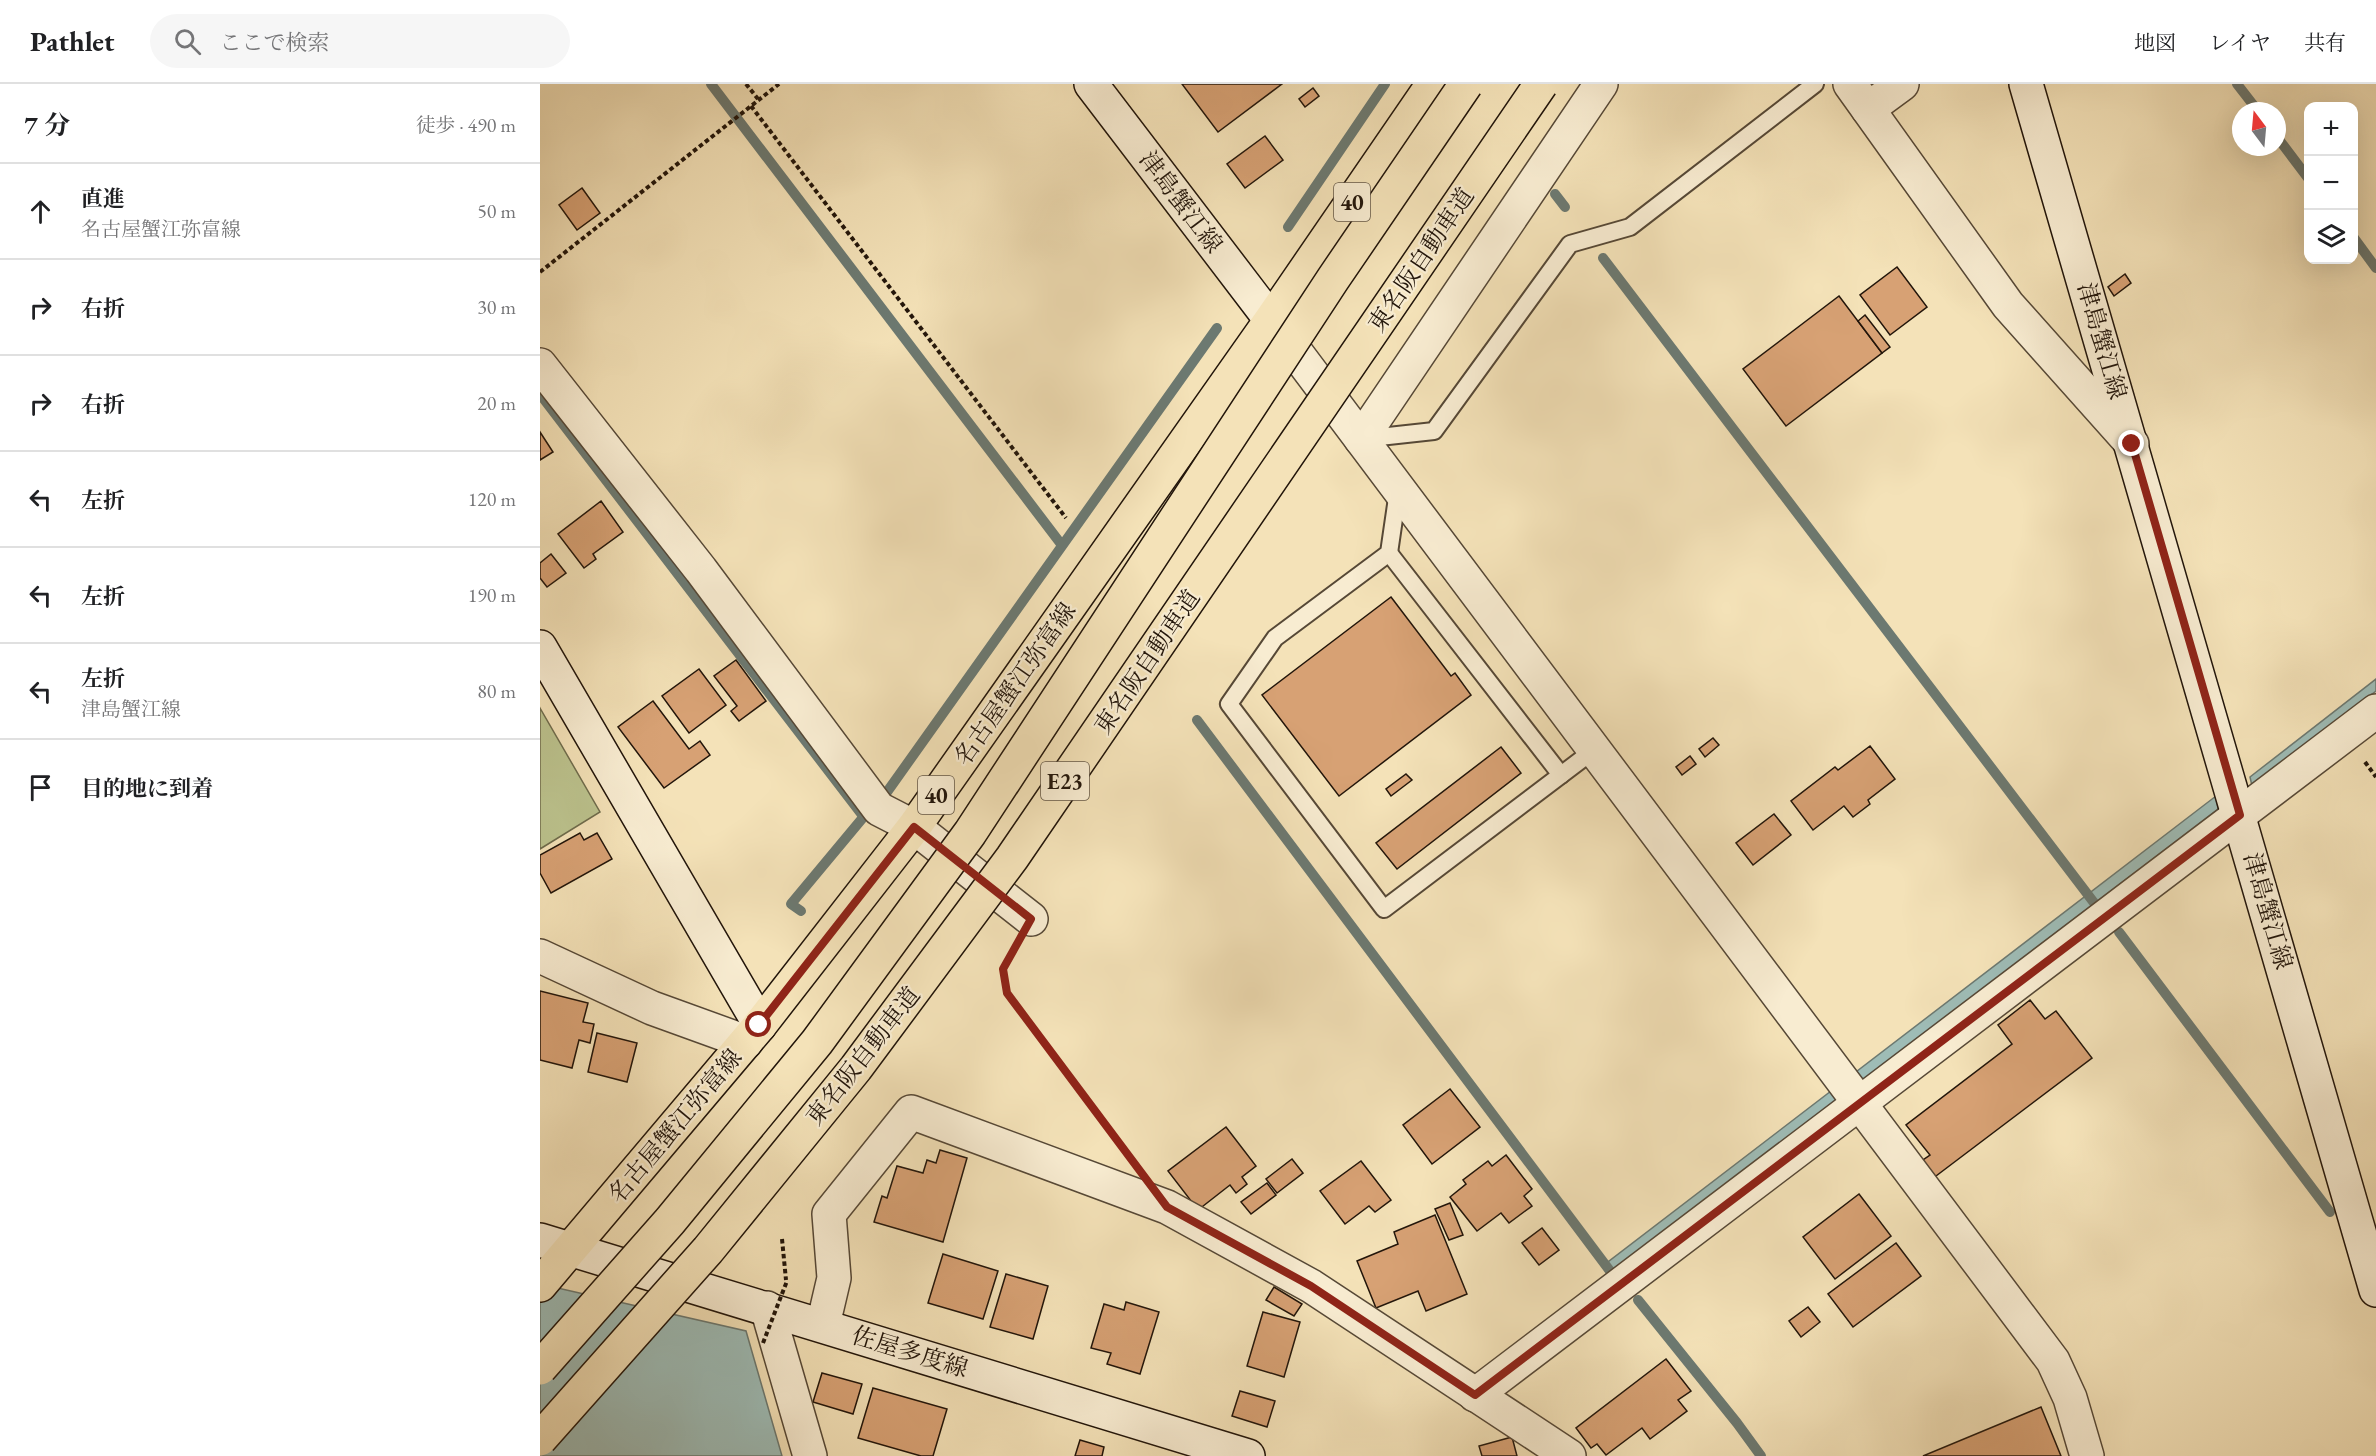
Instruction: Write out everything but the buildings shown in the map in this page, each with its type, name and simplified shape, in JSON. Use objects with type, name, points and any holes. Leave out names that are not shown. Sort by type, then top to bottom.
[{"type":"main road","name":"名古屋蟹江弥富線","points":[[540,1285],[753,1033],[914,827],[1271,320],[1433,84]]},
{"type":"main road","name":"東名阪自動車道","points":[[540,1368],[670,1221],[817,1042],[970,833],[1333,279],[1466,84]]},
{"type":"main road","name":"東名阪自動車道","points":[[540,1439],[708,1250],[834,1096],[1012,858],[1540,84]]},
{"type":"street","name":"津島蟹江線","points":[[1091,84],[1399,489],[2053,1361],[2070,1398],[2087,1456]]},
{"type":"street","points":[[1361,439],[1601,84]]},
{"type":"street","points":[[1902,84],[1859,97],[2008,305],[2132,444]]},
{"type":"street","name":"津島蟹江線","points":[[2026,84],[2376,1290]]},
{"type":"street","points":[[540,365],[701,570],[879,809],[914,827],[1031,919]]},
{"type":"street","points":[[540,647],[753,1033]]},
{"type":"street","points":[[1475,1395],[1851,1092],[2240,815],[2376,711]]},
{"type":"street","points":[[540,956],[652,1008],[753,1033]]},
{"type":"street","points":[[823,1325],[834,1278],[829,1214],[911,1112],[1167,1207],[1311,1286],[1569,1456]]},
{"type":"street","name":"佐屋多度線","points":[[540,1240],[1248,1456]]},
{"type":"street","points":[[767,1308],[810,1456]]},
{"type":"lane","points":[[1361,439],[1434,431],[1570,244],[1630,227],[1815,84]]},
{"type":"lane","points":[[1399,489],[1389,553],[1275,638],[1229,704],[1384,909],[1594,750]]},
{"type":"lane","points":[[1389,553],[1561,775]]},
{"type":"path","points":[[746,84],[758,99]]},
{"type":"path","points":[[540,272],[779,84]]},
{"type":"path","points":[[751,106],[1066,518]]},
{"type":"path","points":[[1031,919],[1003,969],[1007,993],[1132,1161]]},
{"type":"path","points":[[763,1343],[787,1281],[782,1239]]},
{"type":"green space","points":[[540,708],[600,812],[540,849]]},
{"type":"water","points":[[2376,679],[2376,691],[2252,786],[2250,777]]},
{"type":"water","points":[[2216,796],[2218,809],[1614,1271],[1612,1276],[1604,1265]]},
{"type":"water","points":[[540,1284],[746,1331],[782,1456],[540,1456]]},
{"type":"waterway","points":[[711,84],[1061,544]]},
{"type":"waterway","points":[[1288,227],[1385,84]]},
{"type":"waterway","points":[[2237,84],[2251,102]]},
{"type":"waterway","points":[[2286,149],[2304,173]]},
{"type":"waterway","points":[[1555,194],[1565,207]]},
{"type":"waterway","points":[[2358,243],[2376,268]]},
{"type":"waterway","points":[[1603,258],[2095,904]]},
{"type":"waterway","points":[[887,792],[1217,328]]},
{"type":"waterway","points":[[540,394],[863,816]]},
{"type":"waterway","points":[[1197,720],[1613,1275]]},
{"type":"waterway","points":[[801,911],[791,904],[866,814]]},
{"type":"waterway","points":[[2119,932],[2330,1212]]},
{"type":"waterway","points":[[1638,1300],[1761,1456]]},
{"type":"route","points":[[759,1025],[914,827],[1031,919],[1003,969],[1007,993],[1167,1207],[1311,1286],[1475,1395],[2240,815],[2132,444]]}]
